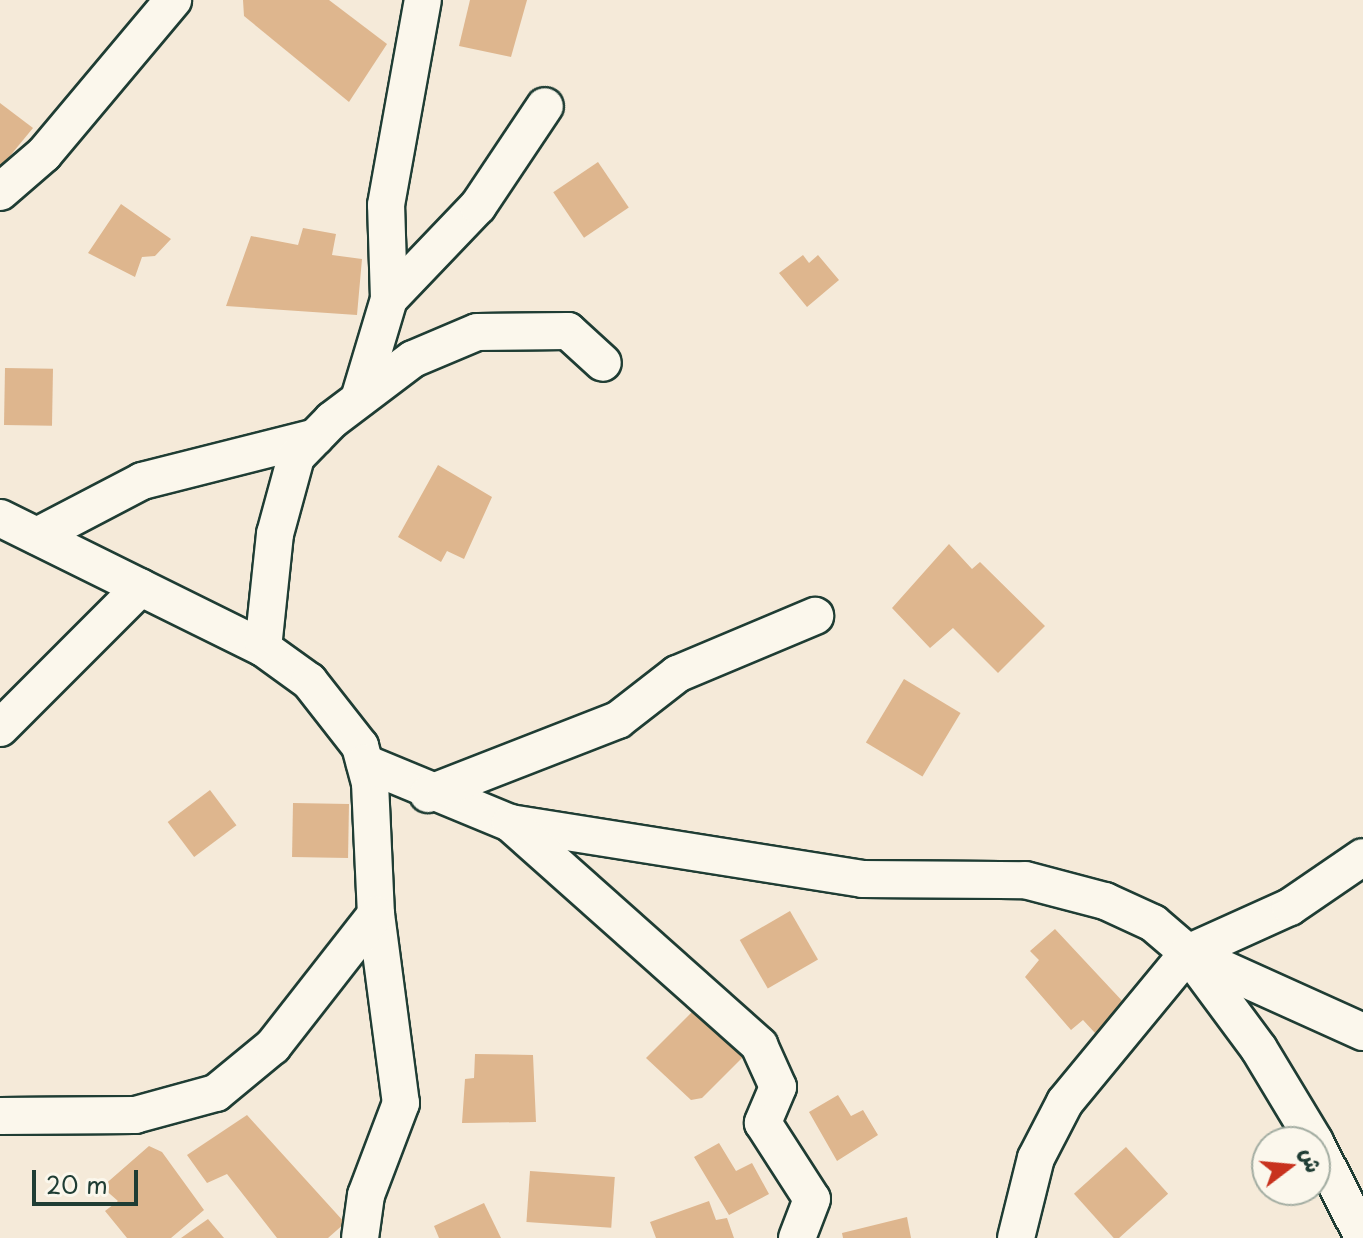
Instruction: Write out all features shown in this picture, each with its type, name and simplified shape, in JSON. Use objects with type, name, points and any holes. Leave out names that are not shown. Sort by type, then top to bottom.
[{"type":"street","points":[[0,192],[44,154],[173,0]]},
{"type":"street","points":[[359,399],[389,299],[386,205],[423,0]]},
{"type":"street","points":[[389,299],[478,206],[545,106]]},
{"type":"street","points":[[263,648],[275,534],[296,457],[359,399],[413,359],[477,332],[568,331],[603,363]]},
{"type":"street","points":[[37,536],[142,481],[316,437]]},
{"type":"street","points":[[0,518],[263,648],[340,714],[365,763],[376,914],[401,1103],[366,1195],[360,1238]]},
{"type":"street","points":[[0,728],[141,587]]},
{"type":"street","points":[[428,794],[618,720],[677,674],[815,616]]},
{"type":"street","points":[[365,763],[428,794],[510,823],[862,879],[1025,880],[1105,901],[1153,923],[1188,953],[1259,1049],[1305,1126]]},
{"type":"street","points":[[510,823],[759,1045],[778,1087],[763,1123],[812,1199],[797,1238]]},
{"type":"street","points":[[1016,1238],[1036,1158],[1065,1102],[1188,953],[1290,907],[1363,857]]},
{"type":"street","points":[[0,1116],[135,1115],[216,1093],[273,1046],[376,914]]},
{"type":"street","points":[[1188,953],[1363,1032]]},
{"type":"street","points":[[1331,1174],[1363,1237]]},
{"type":"building","points":[[243,0],[329,0],[387,44],[349,102],[244,16]]},
{"type":"building","points":[[470,0],[527,0],[511,57],[459,46]]},
{"type":"building","points":[[0,103],[33,128],[0,168]]},
{"type":"building","points":[[598,162],[629,208],[584,238],[553,192]]},
{"type":"building","points":[[121,204],[171,239],[155,256],[142,257],[135,277],[88,253]]},
{"type":"building","points":[[303,228],[336,234],[332,255],[362,259],[357,315],[226,306],[251,236],[298,245]]},
{"type":"building","points":[[803,255],[809,263],[818,255],[839,280],[807,307],[779,273]]},
{"type":"building","points":[[5,368],[53,369],[52,426],[4,425]]},
{"type":"building","points":[[438,465],[492,497],[464,559],[447,551],[441,562],[398,537]]},
{"type":"building","points":[[949,544],[972,569],[980,562],[1045,626],[998,673],[953,628],[930,648],[892,608]]},
{"type":"building","points":[[904,679],[961,713],[922,776],[866,742]]},
{"type":"building","points":[[210,790],[236,825],[194,857],[168,822]]},
{"type":"building","points":[[293,803],[349,804],[348,858],[292,857]]},
{"type":"building","points":[[790,911],[818,959],[768,988],[740,940]]},
{"type":"building","points":[[1055,929],[1126,1005],[1095,1033],[1083,1020],[1071,1030],[1025,977],[1039,960],[1030,951]]},
{"type":"building","points":[[695,1009],[743,1057],[702,1098],[691,1100],[646,1058]]},
{"type":"building","points":[[475,1054],[533,1055],[536,1122],[462,1123],[465,1079],[474,1078]]},
{"type":"building","points":[[838,1095],[851,1116],[863,1110],[878,1135],[837,1161],[809,1112]]},
{"type":"building","points":[[247,1115],[345,1223],[328,1238],[277,1238],[227,1174],[207,1183],[187,1155]]},
{"type":"building","points":[[719,1143],[736,1171],[752,1163],[769,1194],[729,1215],[694,1157]]},
{"type":"building","points":[[149,1146],[162,1152],[204,1210],[171,1238],[127,1238],[105,1211],[118,1201],[102,1187]]},
{"type":"building","points":[[1126,1147],[1168,1194],[1119,1238],[1114,1238],[1074,1194]]},
{"type":"building","points":[[530,1171],[615,1177],[611,1228],[526,1222]]},
{"type":"building","points":[[709,1201],[716,1220],[727,1218],[734,1238],[656,1238],[650,1222]]},
{"type":"building","points":[[484,1203],[501,1238],[439,1238],[434,1226]]},
{"type":"building","points":[[907,1217],[911,1238],[843,1238],[842,1233]]},
{"type":"building","points":[[208,1219],[224,1238],[181,1238]]}]
